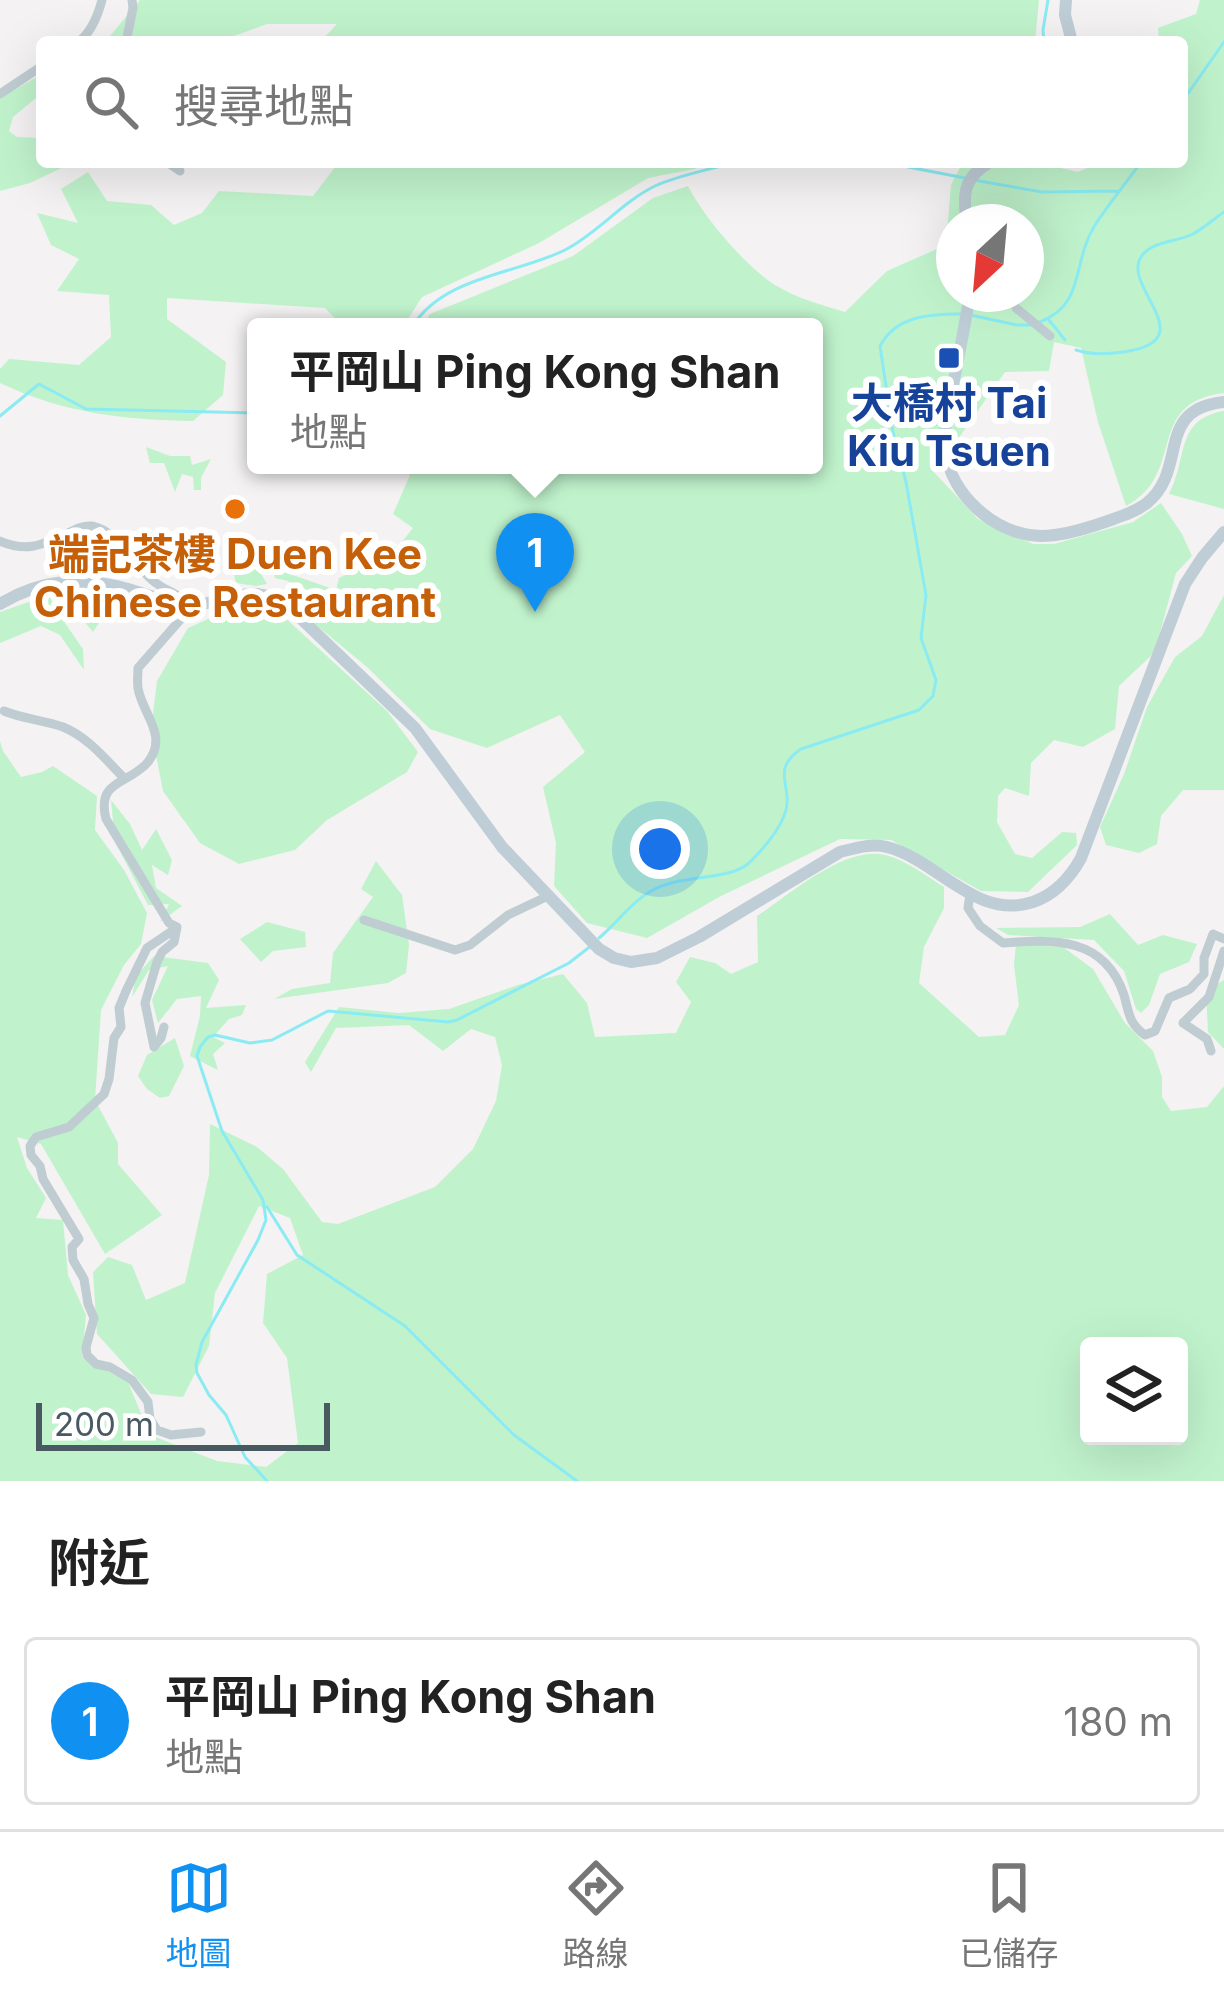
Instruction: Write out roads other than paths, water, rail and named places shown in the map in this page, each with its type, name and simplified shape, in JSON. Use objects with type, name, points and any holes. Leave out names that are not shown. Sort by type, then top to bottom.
[{"type":"main road","points":[[1066,0],[1070,36]]},
{"type":"main road","points":[[964,204],[969,179],[980,168]]},
{"type":"main road","points":[[967,312],[947,415],[945,446],[950,470],[969,502],[1000,524],[1028,535],[1091,527],[1139,508],[1165,479],[1184,419],[1200,406],[1224,401]]},
{"type":"main road","points":[[0,604],[38,586],[79,580],[188,604],[258,592],[287,605],[415,728],[489,830],[599,950],[631,962],[657,958],[699,937],[840,852],[860,847],[889,848],[907,855],[970,894],[1000,904],[1030,903],[1053,892],[1074,871],[1090,834],[1178,599],[1224,532]]},
{"type":"street","points":[[85,36],[103,0]]},
{"type":"street","points":[[127,36],[132,0]]},
{"type":"street","points":[[0,94],[36,70]]},
{"type":"street","points":[[176,168],[180,171]]},
{"type":"street","points":[[1021,312],[1050,336]]},
{"type":"street","points":[[0,541],[18,548],[95,526],[155,583],[178,593],[188,604],[138,668],[138,688],[157,735],[148,762],[110,788],[103,806],[169,922],[177,928]]},
{"type":"street","points":[[4,711],[80,736],[125,779]]},
{"type":"street","points":[[970,894],[968,908],[980,926],[1003,943],[1035,941],[1094,951],[1116,975],[1132,1025],[1145,1036],[1155,1030],[1169,998],[1190,989],[1204,974],[1204,958],[1214,934],[1224,939]]},
{"type":"street","points":[[364,920],[455,950],[470,945],[508,915],[548,896]]},
{"type":"street","points":[[164,1027],[154,1047],[145,1003],[157,962],[174,942],[177,928]]},
{"type":"street","points":[[177,928],[147,948],[126,991],[104,1094],[69,1127],[36,1137],[30,1146],[43,1180],[79,1239],[72,1247],[73,1260],[84,1279],[94,1318],[87,1355],[132,1380],[148,1402],[157,1430],[171,1435],[201,1432]]},
{"type":"street","points":[[1211,1051],[1207,1039],[1183,1023],[1209,997],[1224,951]]},
{"type":"waterway","points":[[1044,36],[1048,0]]},
{"type":"waterway","points":[[1188,93],[1224,42]]},
{"type":"waterway","points":[[419,318],[461,287],[565,250],[655,186],[713,168]]},
{"type":"waterway","points":[[913,168],[965,178]]},
{"type":"waterway","points":[[1040,322],[1055,314],[1072,293],[1095,225],[1137,168]]},
{"type":"waterway","points":[[974,180],[1042,192],[1119,191]]},
{"type":"waterway","points":[[1076,350],[1123,352],[1147,346],[1158,337],[1160,325],[1138,269],[1141,257],[1158,245],[1193,234],[1224,212]]},
{"type":"waterway","points":[[599,938],[647,893],[666,884],[732,872],[751,861],[784,816],[784,772],[801,749],[919,710],[933,696],[936,680],[921,638],[926,595],[880,346],[904,323],[960,314]]},
{"type":"waterway","points":[[970,315],[1031,325]]},
{"type":"waterway","points":[[1049,320],[1065,340]]},
{"type":"waterway","points":[[0,416],[39,384],[86,409],[247,413]]},
{"type":"waterway","points":[[267,1481],[245,1457],[226,1415],[197,1373],[202,1342],[266,1220],[263,1200],[222,1131],[197,1056],[200,1047],[215,1035],[250,1043],[272,1040],[328,1011],[457,1020],[569,963],[592,945]]},
{"type":"waterway","points":[[267,1207],[297,1255],[405,1326],[514,1435],[577,1481]]},
{"type":"place","name":"大橋村 Tai Kiu Tsuen","points":[[949,358]]},
{"type":"place","name":"端記茶樓 Duen Kee Chinese Restaurant","points":[[235,509]]},
{"type":"place","name":"平岡山 Ping Kong Shan","points":[[535,612]]}]
